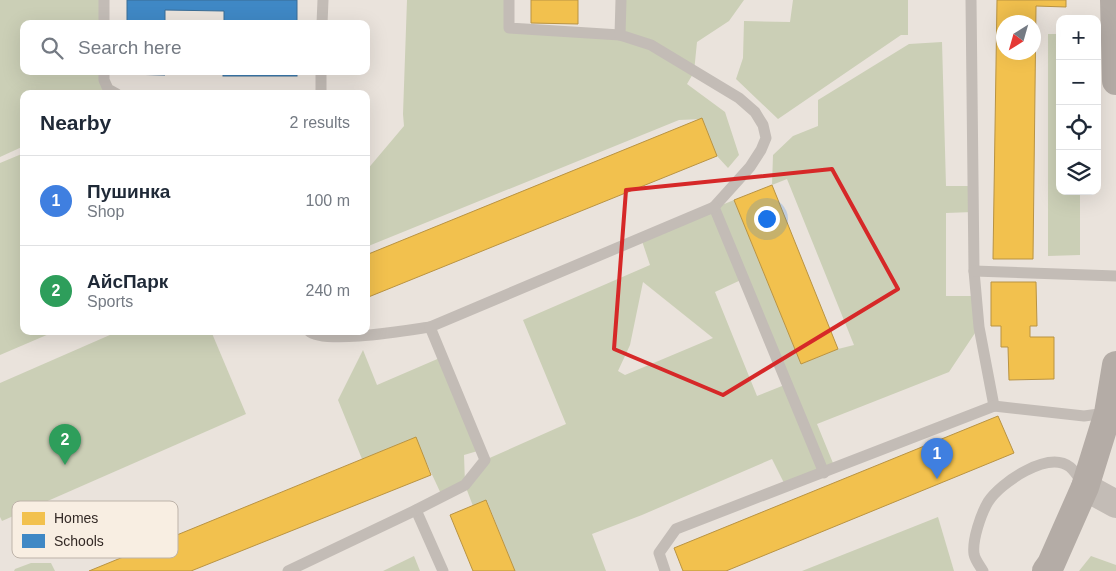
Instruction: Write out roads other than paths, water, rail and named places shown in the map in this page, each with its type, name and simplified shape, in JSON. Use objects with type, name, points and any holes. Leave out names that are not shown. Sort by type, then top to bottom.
[{"type":"main road","points":[[1114,0],[1116,81]]},
{"type":"main road","points":[[1046,571],[1086,488],[1108,413],[1116,365]]},
{"type":"street","points":[[1086,488],[1116,504]]},
{"type":"lane","points":[[104,0],[104,20]]},
{"type":"lane","points":[[322,20],[323,0]]},
{"type":"lane","points":[[370,334],[430,327],[714,207],[750,167],[762,150],[766,138],[763,125],[755,112],[739,98],[651,45],[620,35],[509,28],[509,0]]},
{"type":"lane","points":[[620,0],[620,35]]},
{"type":"lane","points":[[971,0],[974,271],[979,327],[994,406]]},
{"type":"lane","points":[[104,75],[104,80],[110,90]]},
{"type":"lane","points":[[321,90],[322,75]]},
{"type":"lane","points":[[714,207],[824,473]]},
{"type":"lane","points":[[974,271],[1116,276]]},
{"type":"lane","points":[[288,571],[465,485],[485,460],[430,327]]},
{"type":"lane","points":[[314,335],[322,338],[364,335]]},
{"type":"lane","points":[[665,571],[659,553],[676,529],[994,406],[1084,416],[1108,413]]},
{"type":"lane","points":[[983,571],[974,553],[975,542],[982,514],[998,489],[1035,466],[1045,462],[1057,462],[1070,467],[1086,488]]},
{"type":"lane","points":[[416,510],[443,571]]},
{"type":"place","name":"АйсПарк","points":[[65,465]]},
{"type":"place","name":"Пушинка","points":[[937,479]]}]
